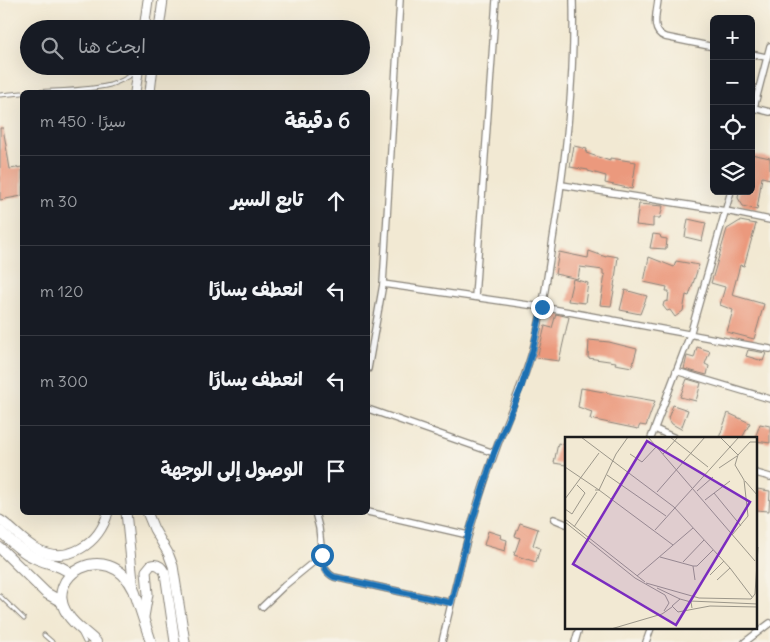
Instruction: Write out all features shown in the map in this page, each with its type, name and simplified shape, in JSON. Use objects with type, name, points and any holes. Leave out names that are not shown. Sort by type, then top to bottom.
[{"type":"highway","points":[[0,531],[17,548],[25,553],[44,562],[64,568],[71,574]]},
{"type":"highway","points":[[1,552],[41,589],[62,602]]},
{"type":"highway","points":[[96,642],[68,616],[62,602],[64,587],[71,574],[79,568],[91,564],[104,564],[123,573],[134,590],[152,641]]},
{"type":"main road","points":[[145,20],[148,0]]},
{"type":"main road","points":[[159,20],[162,0]]},
{"type":"main road","points":[[135,90],[137,75]]},
{"type":"main road","points":[[150,90],[152,75]]},
{"type":"main road","points":[[0,520],[38,550],[51,554],[64,554],[76,551],[92,541],[101,530],[107,515]]},
{"type":"main road","points":[[126,515],[134,590]]},
{"type":"main road","points":[[148,515],[173,566],[185,642]]},
{"type":"main road","points":[[144,618],[148,594],[146,571],[151,565],[156,565],[162,567],[165,573],[175,642]]},
{"type":"street","points":[[370,357],[383,284],[400,0]]},
{"type":"street","points":[[475,297],[496,0]]},
{"type":"street","points":[[442,642],[468,535],[494,453],[521,388],[533,349],[542,307],[562,185],[571,98],[573,0]]},
{"type":"street","points":[[658,0],[655,25],[658,33],[665,37],[710,46]]},
{"type":"street","points":[[755,105],[770,46]]},
{"type":"street","points":[[755,55],[766,57]]},
{"type":"street","points":[[755,108],[770,112]]},
{"type":"street","points":[[562,185],[726,211],[770,220]]},
{"type":"street","points":[[651,437],[690,335],[730,195]]},
{"type":"street","points":[[383,284],[542,307],[770,349]]},
{"type":"street","points":[[676,371],[770,399]]},
{"type":"street","points":[[370,410],[494,453]]},
{"type":"street","points":[[655,429],[673,437]]},
{"type":"street","points":[[370,512],[468,535]]},
{"type":"street","points":[[316,515],[322,555],[326,570],[330,575],[451,603]]},
{"type":"street","points":[[554,519],[565,524]]},
{"type":"street","points":[[262,607],[322,555]]},
{"type":"street","points":[[745,642],[770,623]]},
{"type":"street","points":[[646,642],[650,630]]},
{"type":"lane","points":[[63,90],[110,85],[124,80],[130,75]]},
{"type":"lane","points":[[0,94],[20,93]]},
{"type":"lane","points":[[0,596],[24,619]]},
{"type":"lane","points":[[73,621],[85,642]]},
{"type":"lane","points":[[44,635],[52,642]]},
{"type":"building","points":[[0,128],[3,128],[10,169],[20,167],[20,196],[0,200]]},
{"type":"building","points":[[574,146],[587,149],[586,153],[610,161],[610,158],[636,162],[632,189],[605,183],[606,176],[570,167]]},
{"type":"building","points":[[755,155],[770,158],[770,179],[762,177],[757,210],[743,206],[738,198],[738,195],[755,195]]},
{"type":"building","points":[[639,204],[663,206],[660,218],[653,218],[653,227],[636,225]]},
{"type":"building","points":[[688,219],[706,223],[702,241],[685,237]]},
{"type":"building","points":[[740,221],[756,224],[744,266],[740,265],[732,295],[764,304],[754,339],[727,332],[733,310],[720,305],[725,287],[711,283],[727,229]]},
{"type":"building","points":[[653,234],[667,239],[666,249],[650,248]]},
{"type":"building","points":[[589,251],[606,257],[607,255],[618,257],[611,306],[600,305],[605,275],[603,270],[580,267],[578,279],[555,274],[559,252],[588,258]]},
{"type":"building","points":[[649,257],[674,267],[676,261],[699,265],[689,296],[686,295],[683,311],[675,317],[670,310],[667,311],[663,306],[664,302],[668,301],[669,291],[666,291],[667,287],[644,282]]},
{"type":"building","points":[[573,279],[588,283],[585,303],[568,301]]},
{"type":"building","points":[[625,290],[647,296],[640,314],[620,310]]},
{"type":"building","points":[[556,314],[569,317],[559,361],[537,358],[545,326],[552,328]]},
{"type":"building","points":[[589,340],[609,342],[637,349],[632,367],[615,364],[616,362],[588,358]]},
{"type":"building","points":[[697,347],[710,351],[705,364],[709,366],[707,375],[684,369],[687,356],[694,358]]},
{"type":"building","points":[[748,350],[766,353],[763,361],[746,356]]},
{"type":"building","points":[[687,379],[701,383],[696,401],[680,397]]},
{"type":"building","points":[[581,388],[655,401],[646,426],[640,425],[638,429],[590,419],[592,412],[578,407]]},
{"type":"building","points":[[673,405],[688,410],[681,429],[672,424],[668,418]]},
{"type":"building","points":[[728,413],[750,423],[743,437],[719,437]]},
{"type":"building","points":[[760,424],[770,426],[770,443],[758,441],[758,437],[755,437]]},
{"type":"building","points":[[558,443],[565,445],[565,465],[554,463]]},
{"type":"building","points":[[758,489],[770,491],[769,511],[758,510]]},
{"type":"building","points":[[520,523],[538,529],[533,545],[540,548],[536,562],[514,555],[520,538],[515,536]]},
{"type":"building","points":[[488,531],[501,535],[500,538],[507,540],[505,551],[484,545]]},
{"type":"route","points":[[322,555],[324,567],[334,577],[451,603],[468,535],[494,453],[521,388],[533,349],[542,307]]}]
